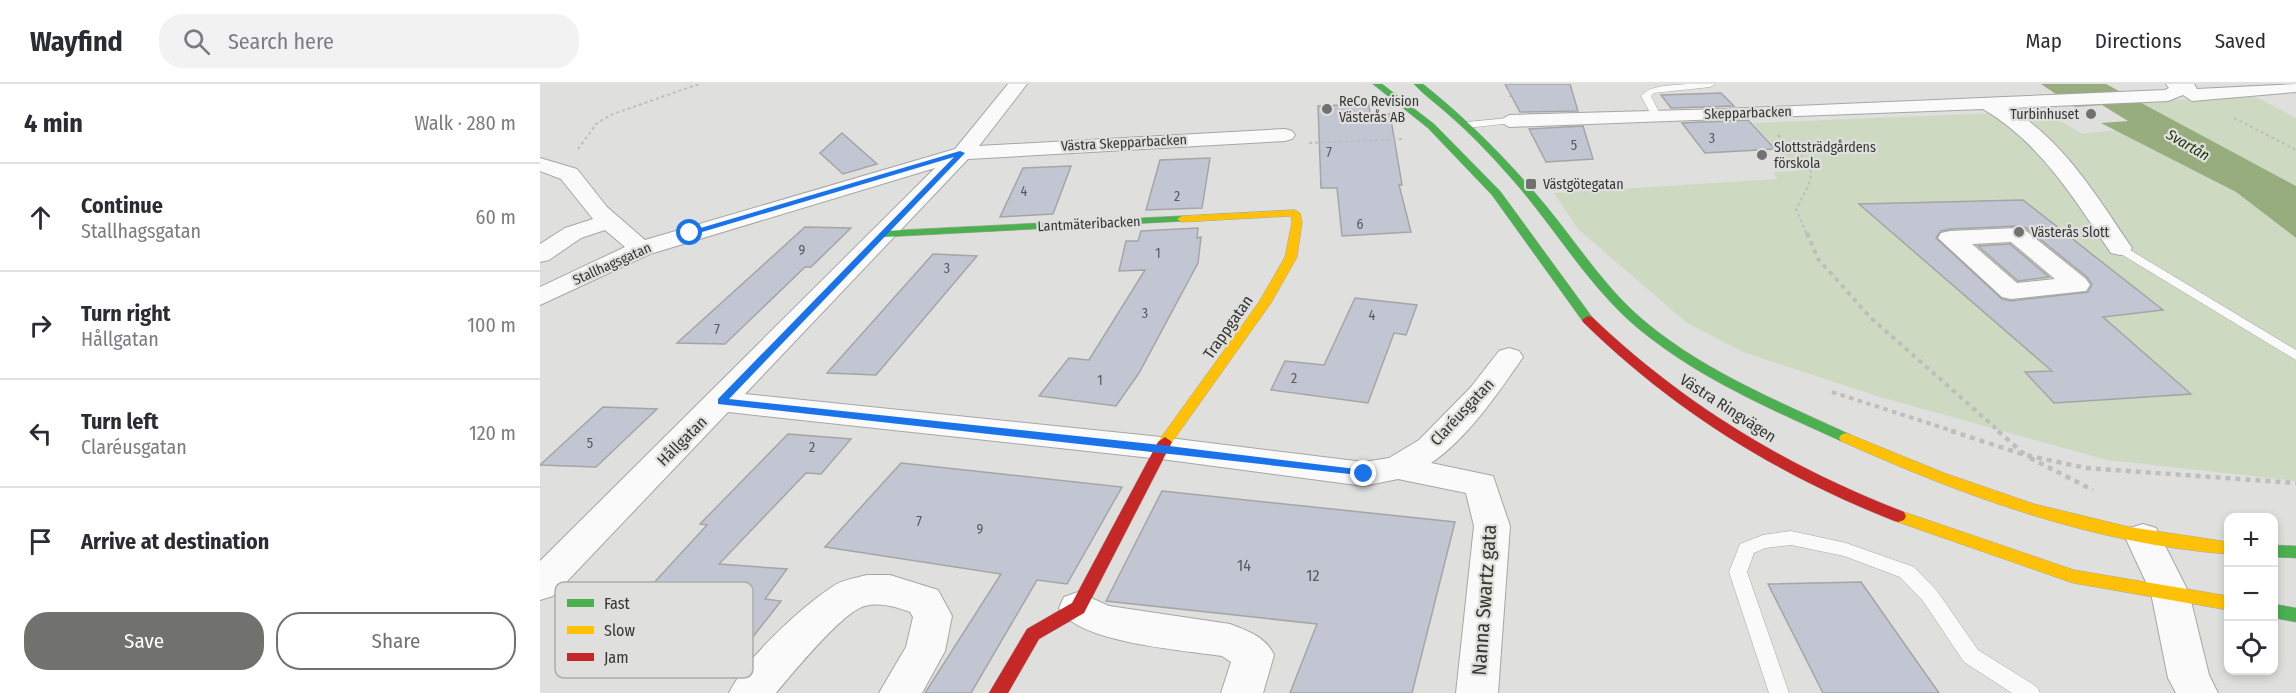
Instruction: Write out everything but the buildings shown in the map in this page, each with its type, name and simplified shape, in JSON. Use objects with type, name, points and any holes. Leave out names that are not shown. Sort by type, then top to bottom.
[{"type":"main road","name":"Västra Ringvägen","points":[[1377,84],[1443,137],[1496,193],[1522,225],[1581,312],[1621,354],[1708,417],[1805,476],[1863,504],[2073,576],[2224,602]]},
{"type":"main road","name":"Västra Ringvägen","points":[[1418,84],[1445,104],[1467,126],[1556,225],[1596,280],[1642,326],[1711,370],[1849,440],[1952,482],[2042,513],[2143,537],[2194,546],[2224,548]]},
{"type":"main road","name":"Lantmäteribacken","points":[[884,234],[1295,213]]},
{"type":"main road","name":"Trappgatan","points":[[1161,448],[1265,303],[1291,257],[1297,222],[1295,213]]},
{"type":"main road","points":[[998,693],[1033,634],[1078,608],[1161,448]]},
{"type":"main road","points":[[2278,551],[2296,552]]},
{"type":"main road","points":[[2278,612],[2296,615]]},
{"type":"street","name":"Hållgatan","points":[[540,585],[962,153],[1018,84]]},
{"type":"street","points":[[2179,86],[2192,95],[2296,87]]},
{"type":"street","name":"Skepparbacken","points":[[1509,121],[2168,95],[2179,86]]},
{"type":"street","points":[[1959,87],[2007,112],[2059,159],[2120,248]]},
{"type":"street","name":"Västra Skepparbacken","points":[[962,153],[1285,135]]},
{"type":"street","name":"Stallhagsgatan","points":[[540,297],[640,249],[962,153]]},
{"type":"street","points":[[543,165],[569,174],[609,221],[640,249]]},
{"type":"street","points":[[540,255],[573,233],[609,221]]},
{"type":"street","name":"Claréusgatan","points":[[721,401],[1161,448],[1364,474],[1398,468],[1430,448],[1482,394],[1509,357]]},
{"type":"street","name":"Nanna Swartz gata","points":[[1398,468],[1481,484],[1492,526],[1477,693]]},
{"type":"street","points":[[2143,537],[2170,593],[2189,678],[2197,693]]},
{"type":"street","points":[[750,693],[803,633],[847,596],[867,590],[890,590],[924,600],[933,616],[925,651],[900,693]]},
{"type":"street","points":[[1078,608],[1104,621],[1230,641],[1254,655],[1242,693]]},
{"type":"lane","points":[[1656,116],[1646,96],[1651,91],[1710,84]]},
{"type":"lane","points":[[1467,126],[1509,121]]},
{"type":"lane","points":[[2120,248],[2296,356]]},
{"type":"lane","points":[[1779,693],[1738,572],[1746,549],[1763,542],[1791,538],[1846,550],[1907,572],[1930,596],[1971,656],[2030,693]]},
{"type":"path","points":[[543,165],[576,152],[597,123],[613,114],[699,84]]},
{"type":"path","points":[[2179,86],[2296,150]]},
{"type":"path","points":[[1756,113],[1802,156],[1811,170],[1812,179],[1796,209],[1818,260],[1870,317],[2025,455],[2095,491]]},
{"type":"path","points":[[1285,135],[1299,144],[1443,137]]},
{"type":"path","points":[[1822,388],[2025,455],[2086,468],[2296,483]]},
{"type":"shaded area","points":[[2256,97],[2296,118],[2296,186],[2136,101]]},
{"type":"shaded area","points":[[2045,111],[2082,134],[2117,130],[2236,192],[2296,238],[2296,481],[2107,460],[1880,397],[1743,352],[1687,323],[1578,229],[1554,193],[1777,179],[1773,172],[1796,171],[1753,123]]},
{"type":"water","name":"Svartån","points":[[2041,84],[2106,84],[2296,186],[2296,238],[2236,192],[2101,123],[2128,121],[2102,105],[2075,107]]},
{"type":"traffic: fast","points":[[1377,84],[1431,126],[1496,193],[1588,320]]},
{"type":"traffic: fast","points":[[1418,84],[1500,159],[1543,209],[1606,290],[1652,334],[1704,369],[1761,399],[1846,438]]},
{"type":"traffic: fast","points":[[884,234],[1182,219]]},
{"type":"traffic: fast","points":[[2278,551],[2296,552]]},
{"type":"traffic: fast","points":[[2278,612],[2296,615]]},
{"type":"traffic: slow","points":[[1165,442],[1265,303],[1291,257],[1297,222],[1295,213],[1182,219]]},
{"type":"traffic: slow","points":[[1846,438],[1938,477],[2032,509],[2129,533],[2224,548]]},
{"type":"traffic: slow","points":[[1898,516],[2073,576],[2224,602]]},
{"type":"traffic: jam","points":[[1588,320],[1655,380],[1732,434],[1816,481],[1898,516]]},
{"type":"traffic: jam","points":[[998,693],[1033,634],[1078,608],[1165,442]]},
{"type":"place","name":"ReCo Revision Västerås AB","points":[[1327,109]]},
{"type":"place","name":"Turbinhuset","points":[[2091,114]]},
{"type":"place","name":"Slottsträdgårdens förskola","points":[[1762,155]]},
{"type":"place","name":"Västgötegatan","points":[[1531,184]]},
{"type":"place","name":"Västerås Slott","points":[[2019,232]]},
{"type":"route","points":[[690,233],[962,153],[721,401],[1161,448],[1364,474]]}]
